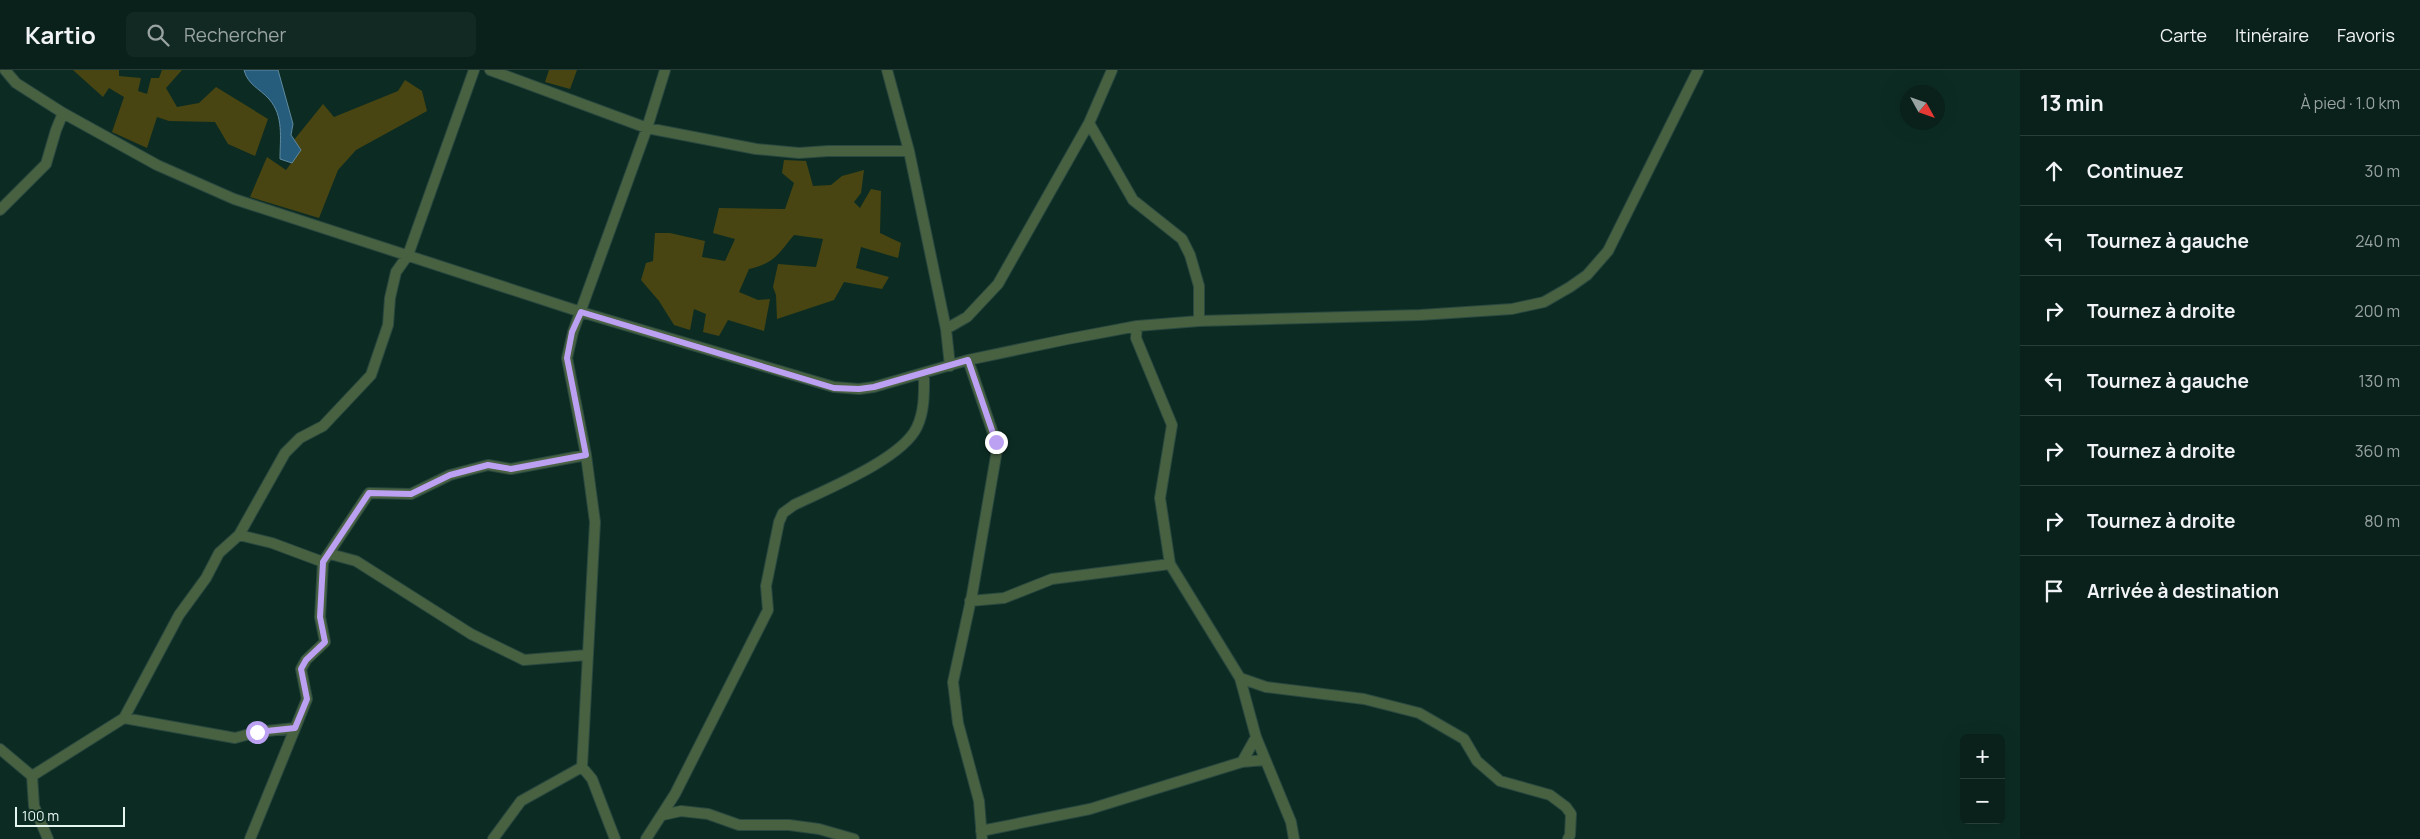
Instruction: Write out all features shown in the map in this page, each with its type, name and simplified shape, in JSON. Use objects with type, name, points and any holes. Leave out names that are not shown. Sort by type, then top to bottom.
[{"type":"street","points":[[5,70],[16,83],[63,113],[157,165],[234,199],[581,312],[834,388],[859,389],[874,387],[968,360],[1138,326],[1199,321],[1420,315],[1512,308],[1544,302],[1587,275],[1608,251],[1698,70]]},
{"type":"street","points":[[32,776],[124,718],[179,615],[206,578],[220,553],[239,535],[285,453],[300,438],[323,426],[371,375],[388,325],[390,298],[396,272],[408,255],[474,70]]},
{"type":"street","points":[[490,70],[647,128],[778,152],[909,151]]},
{"type":"street","points":[[615,839],[592,779],[582,767],[594,522],[586,455],[567,358],[572,332],[581,312],[647,128],[665,70]]},
{"type":"street","points":[[886,70],[909,151],[946,330],[950,366]]},
{"type":"street","points":[[946,330],[967,316],[998,284],[1089,123],[1112,70]]},
{"type":"street","points":[[0,210],[46,164],[63,113]]},
{"type":"street","points":[[1089,123],[1133,200],[1182,239],[1190,255],[1198,286],[1199,321]]},
{"type":"street","points":[[1138,326],[1136,338],[1172,425],[1160,498],[1170,564],[1240,678],[1256,737],[1291,822],[1294,839]]},
{"type":"street","points":[[968,360],[996,442],[997,450],[970,601],[952,682],[958,723],[979,800],[981,835],[1090,809],[1242,762],[1264,760]]},
{"type":"street","points":[[646,839],[663,814],[724,700],[768,610],[766,586],[779,522],[783,514],[794,504],[878,462],[909,439],[920,421],[924,397],[924,373]]},
{"type":"street","points":[[250,839],[307,699],[301,669],[306,660],[325,642],[320,617],[326,558],[369,493],[411,494],[450,475],[488,465],[511,469],[586,455]]},
{"type":"street","points":[[239,535],[326,558],[356,561],[471,634],[524,660],[587,655]]},
{"type":"street","points":[[970,601],[1004,598],[1052,579],[1170,564]]},
{"type":"street","points":[[1240,678],[1266,687],[1364,699],[1419,713],[1464,739],[1477,761],[1500,781],[1550,795],[1566,807],[1571,814],[1570,835],[1568,839]]},
{"type":"street","points":[[124,718],[235,738],[257,732],[295,728]]},
{"type":"street","points":[[1242,762],[1256,737]]},
{"type":"street","points":[[0,749],[32,776],[34,806],[48,839]]},
{"type":"street","points":[[493,839],[521,801],[582,767]]},
{"type":"street","points":[[663,814],[681,811],[708,814],[739,825],[789,825],[819,829],[854,839]]},
{"type":"shaded area","points":[[73,70],[119,70],[119,76],[141,78],[138,91],[147,94],[151,78],[159,78],[162,70],[182,70],[166,88],[177,107],[199,103],[216,87],[268,119],[255,156],[228,144],[215,122],[169,121],[157,117],[147,148],[112,132],[124,97],[109,88],[103,97]]},
{"type":"shaded area","points":[[549,70],[577,70],[570,89],[545,82]]},
{"type":"shaded area","points":[[405,80],[422,91],[427,111],[356,150],[338,170],[319,218],[250,197],[267,157],[286,170],[301,150],[294,140],[323,104],[334,117],[398,91]]},
{"type":"shaded area","points":[[784,160],[806,161],[813,186],[831,185],[842,176],[864,170],[861,193],[854,202],[860,208],[871,189],[881,191],[880,233],[901,243],[898,258],[861,247],[856,268],[889,277],[882,289],[844,282],[834,300],[777,319],[776,295],[773,287],[778,264],[816,267],[823,239],[794,235],[780,253],[770,261],[749,269],[739,292],[758,300],[770,299],[764,331],[728,320],[719,336],[703,332],[706,314],[694,309],[690,330],[674,325],[659,301],[641,280],[646,263],[653,261],[655,233],[670,233],[705,241],[702,257],[725,261],[735,239],[713,233],[719,208],[785,209],[794,183],[782,173]]},
{"type":"water","points":[[244,70],[278,70],[293,124],[291,135],[301,150],[292,163],[280,159],[280,127],[274,106],[251,83]]},
{"type":"route","points":[[257,732],[295,728],[307,699],[301,669],[306,660],[325,642],[320,617],[323,562],[369,493],[411,494],[450,475],[488,465],[511,469],[586,455],[567,358],[572,332],[581,312],[834,388],[859,389],[874,387],[968,360],[996,442]]}]
